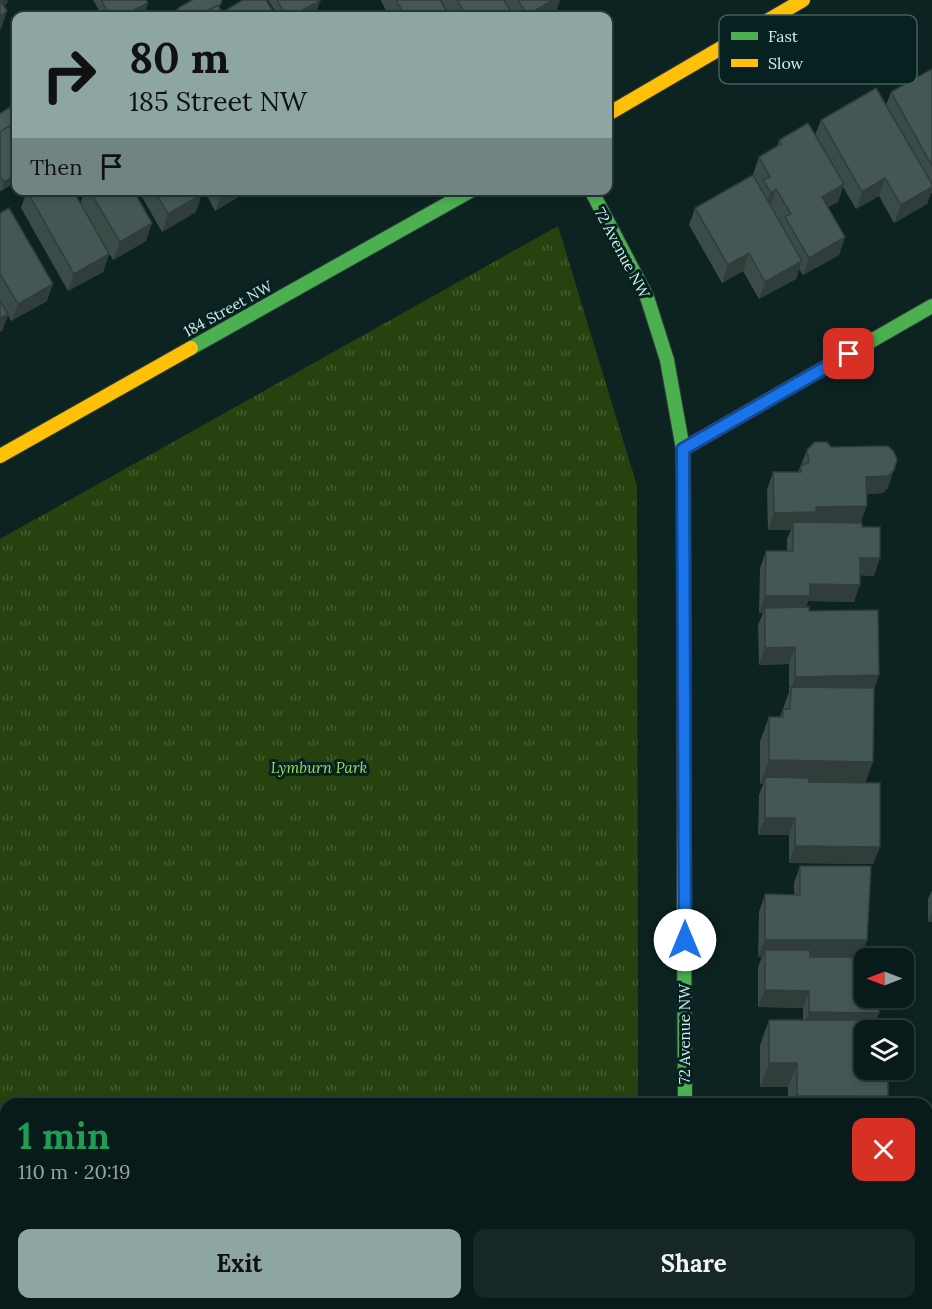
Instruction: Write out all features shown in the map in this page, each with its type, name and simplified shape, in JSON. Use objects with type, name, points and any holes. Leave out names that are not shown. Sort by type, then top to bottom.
[{"type":"street","points":[[777,15],[803,0]]},
{"type":"street","points":[[612,112],[719,49]]},
{"type":"street","name":"184 Street NW","points":[[0,456],[463,195]]},
{"type":"street","name":"72 Avenue NW","points":[[594,195],[647,297],[667,360],[683,449],[685,1098]]},
{"type":"street","points":[[683,449],[932,306]]},
{"type":"lane","points":[[191,12],[212,0]]},
{"type":"green space","name":"Lymburn Park","points":[[558,226],[637,486],[638,1098],[0,1098],[0,539]]},
{"type":"building","points":[[0,0],[7,11],[0,16]]},
{"type":"building","points":[[101,0],[146,0],[148,3],[130,12],[108,12]]},
{"type":"building","points":[[243,0],[266,0],[274,12],[227,12],[226,10]]},
{"type":"building","points":[[277,0],[320,1],[299,12],[284,12]]},
{"type":"building","points":[[396,0],[440,0],[447,12],[403,12]]},
{"type":"building","points":[[457,0],[504,0],[511,12],[464,12]]},
{"type":"building","points":[[518,0],[553,0],[532,12],[525,12]]},
{"type":"building","points":[[218,5],[222,12],[205,12]]},
{"type":"building","points":[[932,69],[932,166],[891,92],[905,84],[917,84],[917,77]]},
{"type":"building","points":[[876,88],[932,184],[932,187],[901,205],[885,178],[862,192],[821,120]]},
{"type":"building","points":[[808,123],[844,184],[822,197],[845,237],[809,258],[785,217],[791,214],[776,189],[771,193],[763,180],[770,177],[759,157],[781,144],[779,140]]},
{"type":"building","points":[[9,126],[12,131],[12,177],[4,182],[0,176],[0,132]]},
{"type":"building","points":[[753,175],[802,261],[765,282],[749,253],[728,265],[695,208]]},
{"type":"building","points":[[29,195],[76,195],[109,254],[74,274]]},
{"type":"building","points":[[92,195],[136,195],[152,223],[120,242]]},
{"type":"building","points":[[157,195],[200,195],[168,214]]},
{"type":"building","points":[[9,208],[53,284],[18,304],[0,274],[0,213]]},
{"type":"building","points":[[0,301],[8,314],[0,318]]},
{"type":"building","points":[[815,442],[827,442],[831,447],[888,446],[897,459],[894,470],[888,476],[866,477],[867,506],[816,507],[816,512],[774,513],[773,472],[801,472],[801,466],[809,462],[807,450]]},
{"type":"building","points":[[793,522],[862,523],[862,527],[880,527],[880,558],[860,558],[860,585],[810,584],[810,596],[765,596],[766,551],[793,551]]},
{"type":"building","points":[[809,607],[809,611],[878,610],[879,675],[795,677],[795,647],[765,648],[765,608]]},
{"type":"building","points":[[791,687],[874,688],[873,762],[769,760],[769,717],[783,717],[783,709],[790,709]]},
{"type":"building","points":[[765,777],[809,778],[809,782],[880,783],[880,847],[795,846],[795,818],[765,818]]},
{"type":"building","points":[[800,866],[871,866],[867,940],[765,940],[765,894],[800,895]]},
{"type":"building","points":[[765,950],[810,950],[810,957],[854,957],[854,1008],[879,1008],[879,1013],[809,1012],[809,991],[765,990]]},
{"type":"building","points":[[769,1020],[854,1020],[854,1080],[888,1080],[888,1096],[797,1096],[797,1063],[769,1063]]},
{"type":"traffic: fast","points":[[191,348],[463,195]]},
{"type":"traffic: fast","points":[[594,195],[647,297],[667,360],[683,449],[684,627]]},
{"type":"traffic: fast","points":[[683,449],[932,306]]},
{"type":"traffic: fast","points":[[684,919],[685,1098]]},
{"type":"traffic: slow","points":[[777,15],[803,0]]},
{"type":"traffic: slow","points":[[612,112],[719,49]]},
{"type":"traffic: slow","points":[[0,456],[191,348]]},
{"type":"traffic: slow","points":[[684,627],[684,919]]},
{"type":"route","points":[[685,940],[683,449],[849,354]]}]
